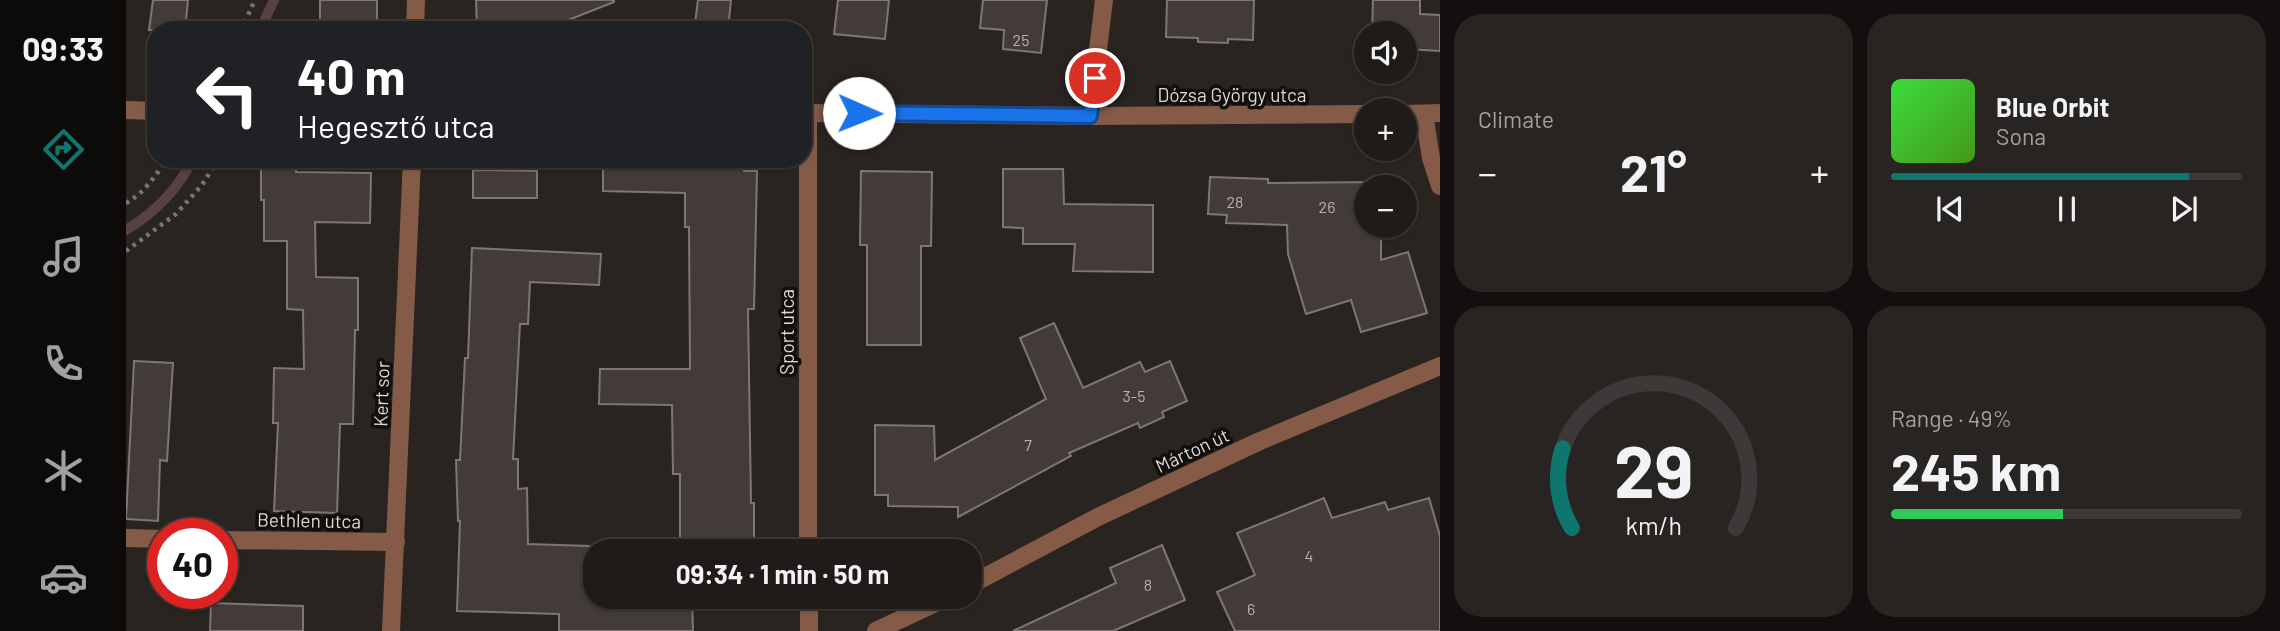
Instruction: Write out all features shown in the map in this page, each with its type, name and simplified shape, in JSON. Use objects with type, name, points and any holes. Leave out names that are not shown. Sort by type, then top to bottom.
[{"type":"street","points":[[415,21],[416,0]]},
{"type":"street","points":[[1090,116],[1104,0]]},
{"type":"street","points":[[126,110],[147,111]]},
{"type":"street","name":"Dózsa György utca","points":[[812,113],[1090,116],[1354,114]]},
{"type":"street","points":[[1432,113],[1431,158],[1440,186]]},
{"type":"street","name":"Kert sor","points":[[391,631],[412,168]]},
{"type":"street","name":"Sport utca","points":[[805,168],[808,539]]},
{"type":"street","name":"Márton út","points":[[982,579],[1098,517],[1249,446],[1440,366]]},
{"type":"street","points":[[126,538],[147,539]]},
{"type":"street","name":"Bethlen utca","points":[[238,540],[396,542]]},
{"type":"street","points":[[809,609],[809,631]]},
{"type":"street","points":[[876,631],[923,609]]},
{"type":"path","points":[[245,21],[255,0]]},
{"type":"path","points":[[126,203],[161,168]]},
{"type":"path","points":[[126,251],[176,214],[202,185],[212,168]]},
{"type":"building","points":[[153,0],[188,0],[186,21],[150,21]]},
{"type":"building","points":[[320,0],[377,0],[377,21],[320,21]]},
{"type":"building","points":[[476,0],[614,0],[566,21],[477,21]]},
{"type":"building","points":[[698,0],[731,0],[729,21],[695,21]]},
{"type":"building","points":[[838,0],[889,0],[885,39],[834,34]]},
{"type":"building","points":[[983,0],[1047,0],[1041,53],[1003,49],[1004,30],[980,28]]},
{"type":"building","points":[[1167,0],[1254,0],[1253,40],[1198,42],[1198,38],[1166,37]]},
{"type":"building","points":[[1373,0],[1420,0],[1420,14],[1440,15],[1440,51],[1417,50],[1417,21],[1372,21]]},
{"type":"building","points":[[603,168],[744,168],[744,171],[757,171],[754,309],[748,309],[754,539],[680,539],[680,474],[673,474],[672,405],[599,404],[600,369],[690,369],[689,227],[685,227],[685,193],[603,191]]},
{"type":"building","points":[[261,169],[371,173],[370,223],[315,222],[316,277],[358,278],[353,424],[340,424],[337,513],[274,511],[278,423],[273,423],[274,368],[304,369],[303,310],[287,309],[287,241],[264,241]]},
{"type":"building","points":[[1003,169],[1063,169],[1064,204],[1153,205],[1153,272],[1073,271],[1075,244],[1023,244],[1023,228],[1003,227]]},
{"type":"building","points":[[473,170],[537,171],[537,198],[473,198]]},
{"type":"building","points":[[861,171],[932,172],[931,246],[921,246],[921,345],[867,345],[867,245],[860,245]]},
{"type":"building","points":[[1210,177],[1268,179],[1268,183],[1354,182],[1354,238],[1381,238],[1381,260],[1408,252],[1427,313],[1361,332],[1351,300],[1306,314],[1288,254],[1287,225],[1226,223],[1227,215],[1208,214]]},
{"type":"building","points":[[472,248],[601,254],[599,285],[530,282],[528,324],[520,324],[513,459],[518,459],[518,489],[527,488],[528,544],[583,546],[583,609],[692,609],[693,631],[559,631],[559,614],[457,611],[460,521],[456,460],[460,460],[465,358],[468,358]]},
{"type":"building","points":[[1054,323],[1083,388],[1140,362],[1145,372],[1170,361],[1187,401],[1162,412],[1164,417],[1140,428],[1138,423],[1069,453],[1071,456],[958,517],[958,507],[888,506],[888,495],[875,495],[875,425],[934,426],[935,460],[1046,399],[1020,338]]},
{"type":"building","points":[[134,361],[173,363],[167,461],[160,460],[158,518],[126,519]]},
{"type":"building","points":[[1324,498],[1332,518],[1385,502],[1388,510],[1429,498],[1440,536],[1440,631],[1235,631],[1217,592],[1255,575],[1237,533]]},
{"type":"building","points":[[1162,545],[1185,600],[1113,631],[1013,631],[1116,583],[1110,568]]},
{"type":"building","points":[[238,604],[303,606],[303,631],[210,631],[211,609],[238,609]]},
{"type":"waterway","points":[[264,21],[274,0]]},
{"type":"waterway","points":[[126,230],[164,199],[187,168]]},
{"type":"route","points":[[859,113],[1090,116],[1095,78]]}]
